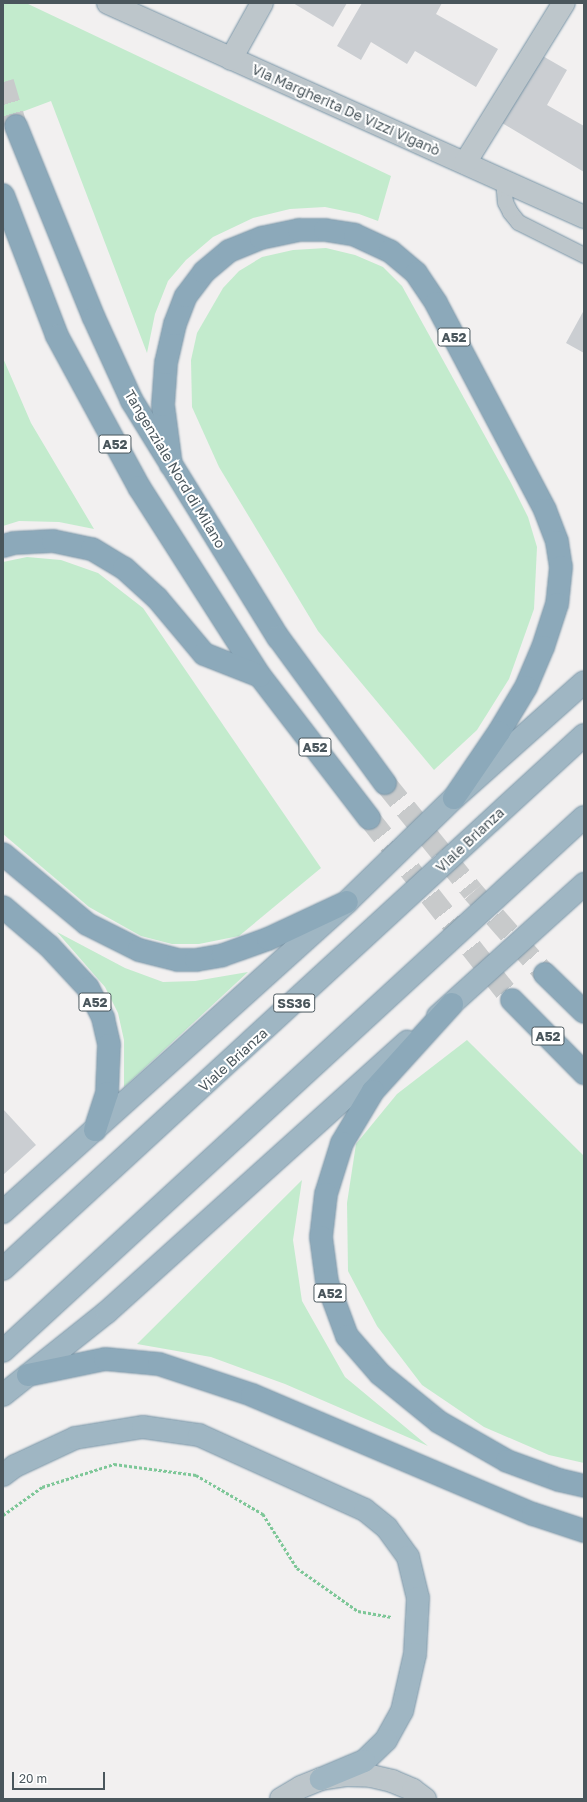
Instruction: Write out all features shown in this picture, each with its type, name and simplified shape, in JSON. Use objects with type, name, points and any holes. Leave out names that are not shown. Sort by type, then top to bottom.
[{"type":"highway","name":"Tangenziale Nord di Milano","points":[[16,126],[94,318],[132,401],[278,637],[385,783]]},
{"type":"highway","name":"A52","points":[[3,195],[57,336],[139,487],[260,676],[369,818]]},
{"type":"highway","name":"A52","points":[[171,465],[163,405],[166,363],[176,324],[186,296],[204,272],[229,251],[261,238],[299,230],[325,230],[355,235],[390,251],[416,273],[436,303],[545,510],[557,542],[561,566],[557,604],[543,647],[526,687],[499,732],[454,798]]},
{"type":"highway","points":[[3,546],[14,543],[53,541],[92,550],[124,568],[157,598],[204,654],[260,676]]},
{"type":"highway","points":[[3,1212],[347,902],[454,798],[584,682]]},
{"type":"highway","name":"Viale Brianza","points":[[3,1269],[584,736]]},
{"type":"highway","points":[[3,1351],[584,818]]},
{"type":"highway","points":[[3,854],[87,924],[139,950],[172,959],[196,960],[223,955],[268,939],[347,902]]},
{"type":"highway","points":[[3,1395],[107,1312],[351,1090],[452,1004],[584,884]]},
{"type":"highway","name":"A52","points":[[3,907],[49,946],[83,983],[103,1018],[109,1045],[106,1093],[95,1130]]},
{"type":"highway","points":[[546,974],[584,1012]]},
{"type":"highway","name":"A52","points":[[512,1000],[584,1073]]},
{"type":"highway","name":"A52","points":[[452,1004],[373,1091],[342,1142],[326,1194],[320,1237],[326,1282],[347,1336],[380,1374],[439,1422],[507,1461],[584,1486]]},
{"type":"highway","points":[[28,1376],[105,1359],[159,1364],[252,1395],[533,1514],[584,1531]]},
{"type":"highway","points":[[3,1475],[15,1466],[75,1438],[143,1427],[199,1435],[365,1510],[387,1528],[408,1557],[418,1598],[415,1654],[402,1711],[386,1740],[364,1761],[321,1779]]},
{"type":"street","name":"Via Margherita De Vizzi Viganò","points":[[108,3],[584,217]]},
{"type":"street","points":[[232,59],[262,3]]},
{"type":"street","points":[[465,163],[564,3]]},
{"type":"street","points":[[281,1799],[321,1779],[346,1775],[371,1776],[406,1787],[425,1799]]},
{"type":"lane","points":[[503,180],[505,202],[510,212],[518,222],[584,255]]},
{"type":"path","points":[[3,1515],[42,1487],[114,1464],[196,1475],[263,1514],[297,1568],[358,1611],[416,1621]]},
{"type":"green space","points":[[3,3],[26,3],[391,176],[378,221],[359,214],[325,207],[290,209],[253,218],[213,237],[186,260],[168,281],[155,314],[147,353],[51,101],[3,119]]},
{"type":"green space","points":[[326,248],[355,255],[383,267],[402,286],[511,483],[528,517],[537,547],[534,609],[509,679],[477,730],[434,770],[318,631],[219,467],[192,407],[191,360],[197,333],[223,288],[239,271],[262,257],[293,250]]},
{"type":"green space","points":[[3,358],[31,423],[94,529],[59,522],[19,521],[3,526]]},
{"type":"green space","points":[[27,557],[61,560],[98,573],[143,608],[321,868],[239,936],[199,944],[172,944],[141,936],[89,907],[3,834],[3,562]]},
{"type":"green space","points":[[57,932],[125,968],[163,982],[195,981],[248,972],[124,1087],[124,1040],[118,1013],[105,987]]},
{"type":"green space","points":[[467,1040],[584,1156],[584,1463],[549,1455],[484,1427],[422,1385],[377,1326],[348,1271],[347,1203],[356,1144],[397,1094]]},
{"type":"green space","points":[[302,1180],[293,1240],[302,1301],[345,1377],[428,1446],[285,1384],[211,1357],[137,1344]]},
{"type":"building","points":[[293,3],[347,3],[333,27]]},
{"type":"building","points":[[362,3],[442,3],[436,14],[498,49],[476,87],[415,51],[407,64],[371,42],[361,60],[337,46]]},
{"type":"building","points":[[541,55],[567,70],[547,105],[584,126],[584,172],[502,123]]},
{"type":"building","points":[[584,310],[584,353],[566,343]]},
{"type":"building","points":[[3,1109],[36,1145],[3,1175]]},
{"type":"tunnel","points":[[3,82],[16,126]]},
{"type":"tunnel","points":[[385,783],[473,892],[545,974]]},
{"type":"tunnel","points":[[369,818],[512,1000]]}]
